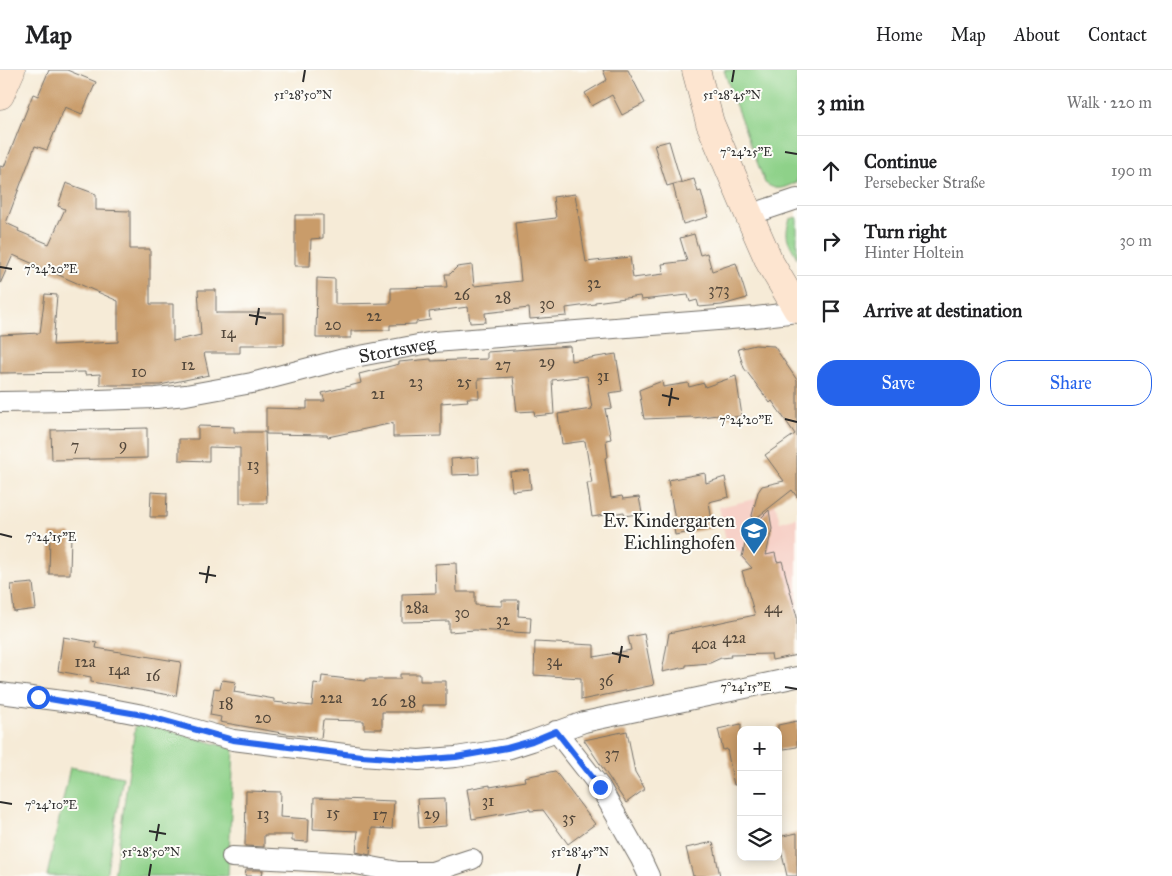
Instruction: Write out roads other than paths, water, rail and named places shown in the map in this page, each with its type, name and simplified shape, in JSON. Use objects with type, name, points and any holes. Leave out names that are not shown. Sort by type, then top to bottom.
[{"type":"main road","points":[[0,95],[11,70]]},
{"type":"main road","points":[[696,70],[710,123],[748,215],[770,263],[797,311]]},
{"type":"street","points":[[748,215],[797,199]]},
{"type":"street","name":"Stortsweg","points":[[0,402],[98,400],[186,395],[252,383],[344,359],[434,342],[756,317],[797,311]]},
{"type":"street","points":[[0,693],[86,704],[143,715],[233,740],[361,756],[419,760],[456,757],[507,748],[584,722],[797,677]]},
{"type":"street","points":[[556,731],[600,787],[649,876]]},
{"type":"street","points":[[232,856],[351,863],[399,874],[432,872],[472,859]]},
{"type":"place","name":"Ev. Kindergarten Eichlinghofen","points":[[754,555]]}]
